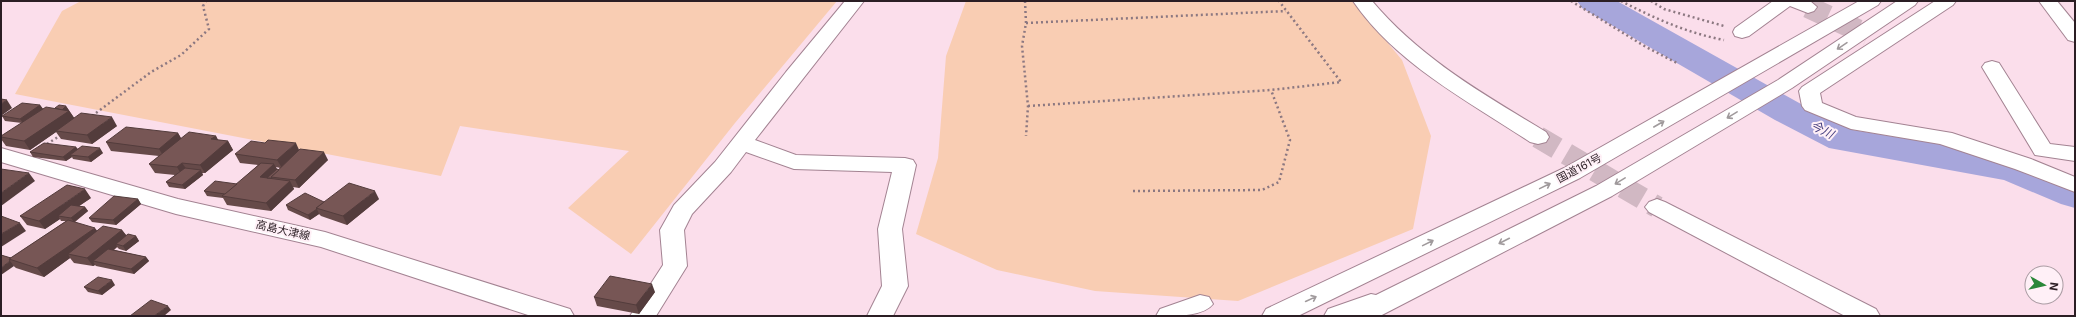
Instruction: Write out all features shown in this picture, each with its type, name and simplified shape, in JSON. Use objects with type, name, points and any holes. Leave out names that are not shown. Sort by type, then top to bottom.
[{"type":"main road","points":[[643,316],[675,266],[672,230],[682,210],[723,167],[792,76],[855,1]]},
{"type":"main road","points":[[1362,1],[1385,29],[1418,58],[1538,137]]},
{"type":"main road","points":[[1742,32],[1785,1]]},
{"type":"main road","name":"国道161号","points":[[1275,316],[1572,173],[1872,1]]},
{"type":"main road","points":[[1359,316],[1401,293],[1604,191],[1785,84],[1909,1]]},
{"type":"main road","points":[[1947,1],[1877,39],[1809,91],[1812,106],[1851,123],[1944,138],[2023,164],[2075,185]]},
{"type":"main road","points":[[2048,1],[2075,36]]},
{"type":"main road","points":[[1992,67],[2043,150],[2075,154]]},
{"type":"main road","points":[[741,143],[794,162],[905,165],[890,229],[895,286],[880,316]]},
{"type":"main road","name":"高島大津線","points":[[11,158],[176,206],[325,240],[561,316]]},
{"type":"main road","points":[[1657,207],[1866,316]]},
{"type":"main road","points":[[1336,316],[1401,293]]},
{"type":"main road","points":[[1169,316],[1200,304]]},
{"type":"path","points":[[91,117],[151,72],[181,55],[201,38],[209,29],[207,16],[203,6],[206,1]]},
{"type":"path","points":[[1024,1],[1026,23],[1022,46],[1028,106],[1026,136]]},
{"type":"path","points":[[1028,106],[1271,90],[1341,82],[1279,1]]},
{"type":"path","points":[[1571,1],[1646,47],[1677,63]]},
{"type":"path","points":[[1621,1],[1646,14],[1710,38],[1734,41],[1742,32],[1664,9],[1651,1]]},
{"type":"path","points":[[1026,23],[1287,11]]},
{"type":"path","points":[[1133,191],[1262,190],[1279,182],[1290,140],[1271,90]]},
{"type":"path","points":[[11,158],[65,133]]},
{"type":"shaded area","points":[[81,1],[837,1],[735,123],[631,254],[568,208],[629,151],[460,126],[441,176],[15,94],[62,11]]},
{"type":"shaded area","points":[[966,1],[1353,1],[1402,60],[1431,136],[1413,229],[1238,301],[1095,291],[997,270],[916,234],[938,158],[946,56]]},
{"type":"building","points":[[1,99],[7,100],[1,104]]},
{"type":"building","points":[[22,103],[40,105],[20,119],[2,116]]},
{"type":"building","points":[[59,105],[66,106],[62,110],[55,108]]},
{"type":"building","points":[[46,107],[69,111],[24,141],[1,137],[1,136]]},
{"type":"building","points":[[81,113],[112,117],[87,135],[56,131]]},
{"type":"building","points":[[126,127],[178,133],[159,149],[106,142]]},
{"type":"building","points":[[189,132],[216,136],[211,139],[228,141],[200,165],[182,163],[177,167],[149,164]]},
{"type":"building","points":[[268,140],[296,143],[277,160],[235,154],[251,141],[265,143]]},
{"type":"building","points":[[44,143],[76,147],[63,157],[30,152]]},
{"type":"building","points":[[82,146],[100,148],[88,157],[70,155]]},
{"type":"building","points":[[300,149],[324,152],[295,180],[271,177]]},
{"type":"building","points":[[261,163],[274,164],[260,177],[290,181],[266,203],[222,196]]},
{"type":"building","points":[[185,168],[201,170],[182,185],[166,182]]},
{"type":"building","points":[[1,169],[29,173],[1,193]]},
{"type":"building","points":[[277,169],[279,170],[271,177],[272,178],[267,178]]},
{"type":"building","points":[[215,181],[237,184],[225,194],[204,191]]},
{"type":"building","points":[[349,183],[375,191],[343,216],[316,208]]},
{"type":"building","points":[[67,185],[85,189],[39,221],[20,216]]},
{"type":"building","points":[[305,193],[324,202],[308,215],[286,205]]},
{"type":"building","points":[[114,196],[138,199],[113,220],[89,218]]},
{"type":"building","points":[[71,205],[85,207],[71,218],[58,216]]},
{"type":"building","points":[[1,216],[20,223],[1,234]]},
{"type":"building","points":[[68,220],[95,228],[37,268],[9,259]]},
{"type":"building","points":[[103,226],[122,230],[87,258],[68,254]]},
{"type":"building","points":[[128,234],[136,236],[123,246],[116,244]]},
{"type":"building","points":[[108,249],[146,257],[131,269],[93,261]]},
{"type":"building","points":[[1,255],[11,258],[9,259],[10,261],[1,268]]},
{"type":"building","points":[[610,276],[652,284],[636,305],[594,297]]},
{"type":"building","points":[[98,277],[112,280],[98,291],[84,287]]},
{"type":"building","points":[[151,300],[168,306],[154,316],[130,316]]},
{"type":"waterway","name":"今川","points":[[1593,1],[1788,112],[1843,140],[2013,169],[2075,195]]},
{"type":"tunnel","points":[[1808,7],[1868,35]]},
{"type":"tunnel","points":[[1538,137],[1657,207]]}]
